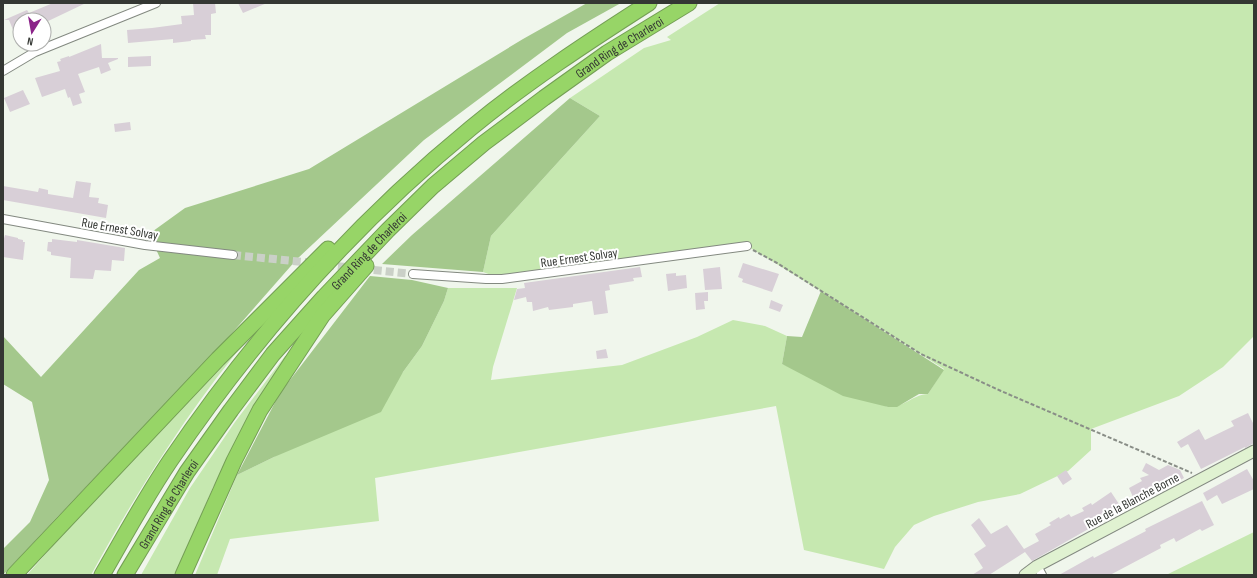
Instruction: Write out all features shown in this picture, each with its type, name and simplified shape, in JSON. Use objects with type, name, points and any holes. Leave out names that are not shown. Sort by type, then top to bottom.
[{"type":"highway","name":"Grand Ring de Charleroi","points":[[102,575],[169,463],[214,399],[260,340],[309,283],[369,221],[421,172],[472,128],[534,80],[584,45],[649,3]]},
{"type":"highway","name":"Grand Ring de Charleroi","points":[[125,575],[187,472],[230,410],[273,354],[324,297],[388,230],[433,186],[484,144],[607,53],[689,3]]},
{"type":"highway","points":[[183,575],[234,461],[260,410],[322,316],[371,260],[413,218],[433,186]]},
{"type":"highway","points":[[14,575],[218,358],[347,230],[369,221]]},
{"type":"street","points":[[3,71],[35,52],[156,3]]},
{"type":"street","name":"Rue Ernest Solvay","points":[[3,219],[146,245],[233,255]]},
{"type":"street","name":"Rue Ernest Solvay","points":[[413,274],[502,279],[747,246]]},
{"type":"street","name":"Rue de la Blanche Borne","points":[[1025,575],[1039,571],[1203,478],[1252,455]]},
{"type":"path","points":[[747,246],[777,263],[921,354],[1001,391],[1203,478]]},
{"type":"green space","points":[[587,3],[621,3],[567,33],[424,140],[297,259],[219,348],[3,575],[3,549],[30,522],[49,480],[32,402],[3,384],[3,336],[41,377],[139,270],[160,258],[149,234],[185,208],[309,169],[523,39]]},
{"type":"green space","points":[[720,3],[1254,3],[1254,336],[1223,367],[1179,396],[1091,429],[1091,450],[1068,471],[1020,494],[978,502],[934,516],[914,525],[895,547],[884,569],[804,550],[776,406],[375,478],[379,521],[230,539],[217,575],[195,575],[237,475],[274,457],[403,372],[422,346],[444,301],[448,288],[517,288],[493,367],[491,380],[622,365],[697,337],[733,320],[765,326],[787,336],[782,364],[888,407],[899,405],[917,396],[928,394],[944,369],[747,246],[749,242],[621,259],[502,279],[483,272],[491,236],[600,116],[570,98],[644,48],[671,40],[667,37]]},
{"type":"green space","points":[[570,98],[600,116],[491,236],[483,272],[382,264],[412,235]]},
{"type":"green space","points":[[370,276],[412,280],[448,288],[444,301],[422,346],[403,372],[381,412],[274,457],[237,475],[280,393]]},
{"type":"green space","points":[[821,291],[944,370],[928,394],[919,394],[897,407],[888,407],[843,396],[782,364],[787,336],[802,337]]},
{"type":"green space","points":[[249,337],[205,394],[164,452],[108,544],[91,575],[27,575],[136,454]]},
{"type":"green space","points":[[285,356],[287,357],[261,395],[213,487],[176,575],[141,575],[190,488],[235,422]]},
{"type":"green space","points":[[1254,532],[1254,575],[1166,575]]},
{"type":"building","points":[[53,3],[86,3],[52,19],[52,12],[31,12]]},
{"type":"building","points":[[193,3],[215,3],[216,13],[211,14],[211,35],[205,35],[206,39],[173,43],[173,39],[128,43],[127,30],[182,24],[181,16],[194,15]]},
{"type":"building","points":[[238,3],[267,3],[243,13]]},
{"type":"building","points":[[12,17],[12,27],[9,20],[4,20]]},
{"type":"building","points":[[101,44],[102,58],[118,59],[108,63],[111,70],[101,74],[99,67],[78,74],[85,92],[79,94],[82,103],[73,106],[65,89],[42,97],[35,78],[60,71],[57,62],[61,61],[60,59],[69,57]]},
{"type":"building","points":[[151,56],[151,66],[128,67],[128,57]]},
{"type":"building","points":[[23,90],[30,104],[10,112],[4,98]]},
{"type":"building","points":[[130,122],[131,130],[115,132],[114,124]]},
{"type":"building","points":[[76,181],[91,183],[89,197],[99,198],[98,203],[108,205],[106,218],[3,200],[3,186],[38,192],[39,188],[48,190],[48,194],[73,198]]},
{"type":"building","points":[[5,235],[18,238],[25,242],[23,260],[3,257],[3,242]]},
{"type":"building","points":[[52,239],[77,242],[77,240],[125,248],[124,261],[112,260],[111,271],[95,270],[93,279],[70,278],[71,258],[51,255],[51,252],[47,251],[48,242],[52,242]]},
{"type":"building","points":[[743,263],[779,274],[772,292],[742,282],[743,279],[738,277]]},
{"type":"building","points":[[640,267],[642,277],[633,278],[634,281],[609,285],[610,290],[605,291],[608,313],[594,315],[592,301],[573,304],[573,307],[549,310],[548,307],[533,311],[532,302],[527,302],[526,297],[514,300],[517,289],[525,288],[524,283]]},
{"type":"building","points":[[720,267],[722,289],[705,290],[703,269]]},
{"type":"building","points":[[676,273],[676,276],[686,275],[687,288],[668,291],[666,274]]},
{"type":"building","points":[[708,292],[708,301],[704,301],[705,309],[696,310],[695,293]]},
{"type":"building","points":[[771,300],[783,305],[780,312],[769,308]]},
{"type":"building","points":[[606,349],[608,358],[597,359],[596,351]]},
{"type":"building","points":[[1248,413],[1254,425],[1254,443],[1201,469],[1188,444],[1181,448],[1177,442],[1199,429],[1205,440],[1234,426],[1231,421]]},
{"type":"building","points":[[1146,463],[1159,470],[1168,465],[1180,470],[1184,478],[1032,561],[1025,552],[989,575],[972,575],[983,568],[974,554],[986,546],[971,525],[979,518],[991,534],[1007,525],[1024,549],[1039,541],[1035,534],[1051,525],[1049,523],[1059,517],[1060,519],[1069,514],[1071,517],[1084,511],[1082,508],[1091,503],[1092,505],[1111,492],[1119,504],[1133,497],[1129,488],[1142,481],[1140,478],[1149,475],[1142,471]]},
{"type":"building","points":[[1247,469],[1254,481],[1254,489],[1222,504],[1217,495],[1207,501],[1203,493]]},
{"type":"building","points":[[1066,470],[1072,479],[1063,485],[1057,476]]},
{"type":"building","points":[[1202,501],[1214,525],[1202,531],[1200,529],[1176,542],[1174,538],[1160,545],[1161,548],[1110,575],[1059,575],[1093,556],[1094,558],[1146,531],[1145,529]]},
{"type":"tunnel","points":[[233,255],[314,263]]},
{"type":"tunnel","points":[[326,265],[413,274]]}]
